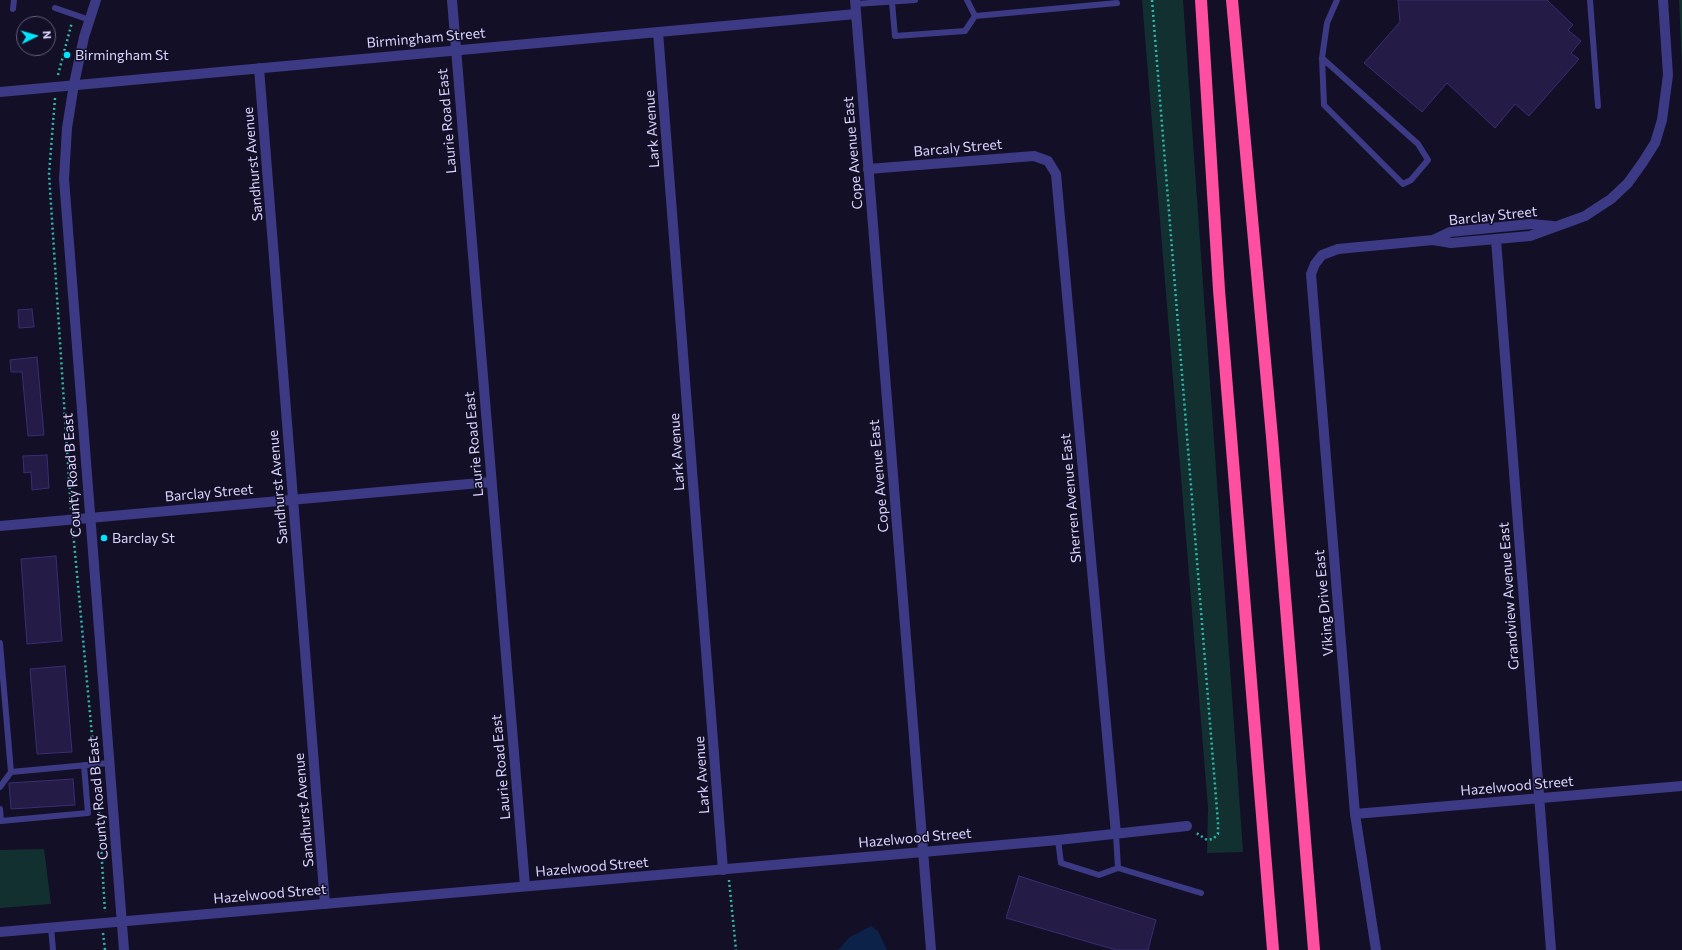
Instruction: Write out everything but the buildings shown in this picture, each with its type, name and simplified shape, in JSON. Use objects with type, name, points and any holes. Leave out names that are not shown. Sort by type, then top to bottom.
[{"type":"highway","points":[[1232,0],[1273,445],[1314,950]]},
{"type":"highway","points":[[1201,3],[1219,290],[1273,950]]},
{"type":"street","name":"County Road B East","points":[[96,0],[74,84],[67,128],[64,179],[124,950]]},
{"type":"street","name":"Laurie Road East","points":[[452,0],[524,886]]},
{"type":"street","name":"Barclay Street","points":[[1322,255],[1338,249],[1433,240],[1451,243],[1530,236],[1585,216],[1611,199],[1628,183],[1655,143],[1667,98],[1668,75],[1662,0]]},
{"type":"street","name":"Birmingham Street","points":[[0,92],[74,84],[658,32],[855,6]]},
{"type":"street","name":"Cope Avenue East","points":[[855,6],[931,950]]},
{"type":"street","name":"Lark Avenue","points":[[658,32],[724,870]]},
{"type":"street","name":"Sandhurst Avenue","points":[[259,68],[325,904]]},
{"type":"street","name":"Barcaly Street","points":[[868,170],[1034,156],[1048,162]]},
{"type":"street","name":"Sherren Avenue East","points":[[1048,162],[1056,174],[1116,834]]},
{"type":"street","name":"Barclay Street","points":[[1433,240],[1450,232],[1531,224],[1556,226]]},
{"type":"street","name":"Grandview Avenue East","points":[[1496,240],[1551,950]]},
{"type":"street","name":"Viking Drive East","points":[[1322,255],[1315,264],[1311,274],[1355,814],[1376,950]]},
{"type":"street","name":"Barclay Street","points":[[0,526],[491,482]]},
{"type":"street","name":"Hazelwood Street","points":[[1355,814],[1682,786]]},
{"type":"street","name":"Hazelwood Street","points":[[0,932],[724,870],[1058,840],[1187,826]]},
{"type":"lane","points":[[13,9],[14,0]]},
{"type":"lane","points":[[855,6],[915,0]]},
{"type":"lane","points":[[967,0],[975,16]]},
{"type":"lane","points":[[1322,58],[1418,144],[1428,160],[1411,180],[1403,184],[1324,105],[1322,58],[1327,22],[1337,0]]},
{"type":"lane","points":[[1590,0],[1598,106]]},
{"type":"lane","points":[[892,2],[895,36],[965,31],[975,16]]},
{"type":"lane","points":[[975,16],[1117,3]]},
{"type":"lane","points":[[55,8],[90,20]]},
{"type":"lane","points":[[0,643],[1,670],[11,772],[0,787]]},
{"type":"lane","points":[[11,772],[109,763]]},
{"type":"lane","points":[[0,809],[1,821],[88,813],[84,765]]},
{"type":"lane","points":[[1116,834],[1118,868]]},
{"type":"lane","points":[[1058,840],[1061,864],[1099,875],[1118,868],[1201,893]]},
{"type":"lane","points":[[51,927],[53,950]]},
{"type":"path","points":[[1152,0],[1218,834],[1213,839],[1207,840],[1187,826]]},
{"type":"path","points":[[729,880],[736,950]]},
{"type":"green space","points":[[1142,0],[1183,0],[1243,852],[1207,853],[1208,807]]},
{"type":"green space","points":[[1679,0],[1682,0],[1682,68]]},
{"type":"green space","points":[[44,849],[51,904],[0,908],[0,850]]},
{"type":"water","points":[[871,926],[878,931],[887,950],[838,950],[850,937]]},
{"type":"place","name":"Birmingham St","points":[[67,55]]},
{"type":"place","name":"Barclay St","points":[[104,538]]}]
